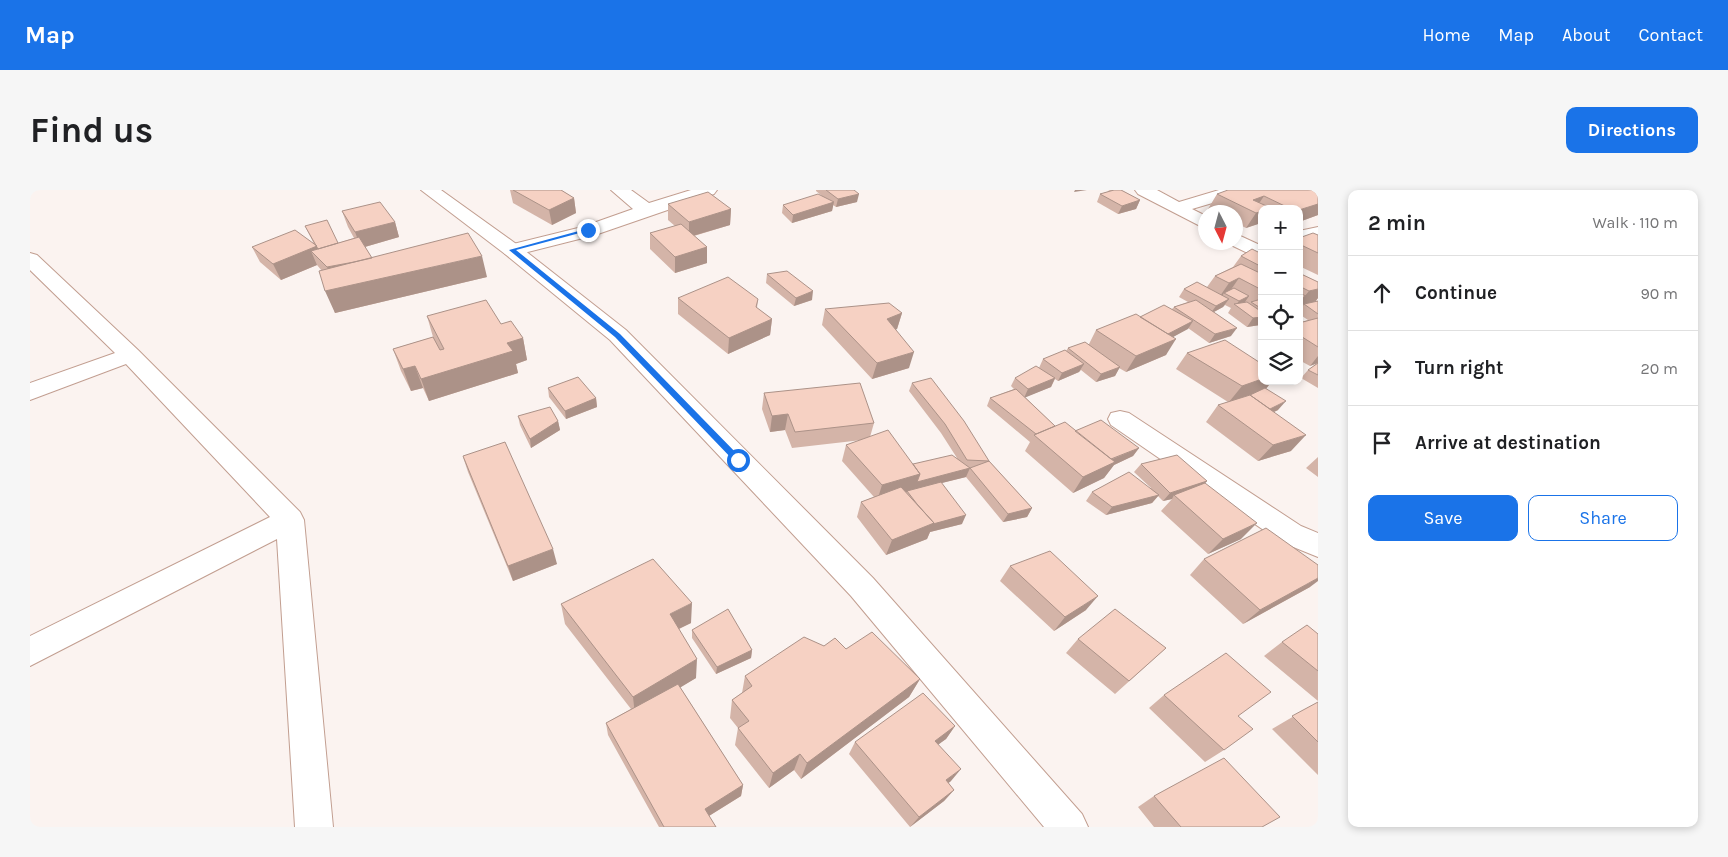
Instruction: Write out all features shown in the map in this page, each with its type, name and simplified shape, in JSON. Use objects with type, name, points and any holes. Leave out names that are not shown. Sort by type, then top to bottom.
[{"type":"street","points":[[430,190],[512,250],[618,336],[855,580],[1069,827]]},
{"type":"street","points":[[620,190],[646,210]]},
{"type":"street","points":[[512,250],[588,230],[708,190]]},
{"type":"street","points":[[1144,190],[1198,219]]},
{"type":"street","points":[[1178,208],[1238,190]]},
{"type":"street","points":[[1303,236],[1318,234]]},
{"type":"street","points":[[30,259],[130,355],[290,520],[314,827]]},
{"type":"street","points":[[30,392],[130,355]]},
{"type":"street","points":[[1120,419],[1291,534],[1318,546]]},
{"type":"street","points":[[30,652],[290,520]]},
{"type":"building","points":[[513,190],[561,190],[574,198],[549,210]]},
{"type":"building","points":[[826,190],[854,190],[859,194],[838,199]]},
{"type":"building","points":[[1121,190],[1140,200],[1122,206],[1100,194]]},
{"type":"building","points":[[1228,190],[1318,190],[1318,204],[1303,209],[1303,205],[1283,205],[1264,196],[1253,200],[1264,205],[1258,205],[1258,212],[1256,213],[1217,194]]},
{"type":"building","points":[[708,192],[731,209],[689,222],[668,204]]},
{"type":"building","points":[[818,194],[834,202],[793,215],[783,205]]},
{"type":"building","points":[[380,202],[395,222],[355,232],[342,211]]},
{"type":"building","points":[[327,220],[338,243],[318,249],[305,226]]},
{"type":"building","points":[[681,224],[707,247],[675,257],[650,233]]},
{"type":"building","points":[[295,230],[317,246],[273,264],[252,247]]},
{"type":"building","points":[[468,233],[482,256],[325,291],[319,271]]},
{"type":"building","points":[[1313,233],[1318,235],[1318,253],[1303,246],[1303,237]]},
{"type":"building","points":[[359,237],[372,258],[327,267],[311,251]]},
{"type":"building","points":[[1252,249],[1258,252],[1258,265],[1241,256]]},
{"type":"building","points":[[1241,264],[1258,272],[1258,288],[1239,278],[1229,283],[1215,276]]},
{"type":"building","points":[[787,271],[813,291],[796,298],[767,274]]},
{"type":"building","points":[[1303,275],[1318,282],[1318,289],[1309,291],[1303,288]]},
{"type":"building","points":[[728,277],[758,299],[756,307],[772,319],[729,338],[678,298]]},
{"type":"building","points":[[1197,282],[1229,299],[1216,306],[1184,289]]},
{"type":"building","points":[[1234,288],[1249,296],[1239,301],[1224,293]]},
{"type":"building","points":[[486,300],[501,324],[511,321],[523,338],[507,343],[513,351],[421,379],[415,366],[403,369],[393,349],[433,337],[440,350],[444,349],[427,316]]},
{"type":"building","points":[[1196,300],[1237,328],[1215,334],[1174,307]]},
{"type":"building","points":[[1258,300],[1258,306],[1251,302]]},
{"type":"building","points":[[1318,301],[1318,314],[1304,304]]},
{"type":"building","points":[[1247,302],[1258,309],[1258,317],[1253,318],[1234,304]]},
{"type":"building","points":[[889,303],[902,313],[887,319],[914,352],[877,363],[825,309]]},
{"type":"building","points":[[1164,305],[1193,321],[1168,334],[1140,317]]},
{"type":"building","points":[[1136,314],[1176,339],[1136,356],[1096,330]]},
{"type":"building","points":[[1318,318],[1318,347],[1303,338],[1303,322]]},
{"type":"building","points":[[1225,340],[1258,361],[1258,380],[1242,386],[1187,353]]},
{"type":"building","points":[[1085,342],[1120,367],[1101,374],[1068,348]]},
{"type":"building","points":[[1065,350],[1084,364],[1062,373],[1043,359]]},
{"type":"building","points":[[1318,363],[1318,375],[1308,370]]},
{"type":"building","points":[[1036,366],[1055,378],[1028,389],[1015,378]]},
{"type":"building","points":[[578,377],[596,398],[565,411],[548,388]]},
{"type":"building","points":[[931,378],[964,421],[989,461],[967,460],[945,424],[912,383]]},
{"type":"building","points":[[860,383],[874,423],[795,432],[788,414],[772,416],[764,393]]},
{"type":"building","points":[[1265,388],[1286,401],[1270,409],[1250,395]]},
{"type":"building","points":[[1016,389],[1055,426],[1036,434],[990,398]]},
{"type":"building","points":[[1250,395],[1306,435],[1273,445],[1218,405]]},
{"type":"building","points":[[550,407],[558,421],[530,439],[518,416]]},
{"type":"building","points":[[1101,420],[1139,448],[1111,459],[1075,431]]},
{"type":"building","points":[[1065,422],[1115,462],[1083,477],[1034,435]]},
{"type":"building","points":[[888,430],[920,474],[882,485],[846,445]]},
{"type":"building","points":[[505,442],[553,549],[508,566],[463,456]]},
{"type":"building","points":[[952,455],[970,468],[917,482],[920,474],[913,464]]},
{"type":"building","points":[[1177,455],[1207,481],[1170,493],[1141,464]]},
{"type":"building","points":[[989,461],[1032,508],[1008,514],[970,468]]},
{"type":"building","points":[[1129,472],[1159,495],[1112,507],[1092,492]]},
{"type":"building","points":[[941,482],[966,515],[933,524],[907,491]]},
{"type":"building","points":[[1205,483],[1257,523],[1223,539],[1174,495]]},
{"type":"building","points":[[901,487],[934,523],[892,540],[861,502]]},
{"type":"building","points":[[1266,528],[1318,565],[1318,578],[1260,610],[1204,559]]},
{"type":"building","points":[[1050,551],[1098,596],[1065,617],[1010,566]]},
{"type":"building","points":[[653,559],[692,603],[670,614],[697,659],[633,697],[561,604]]},
{"type":"building","points":[[728,609],[752,650],[717,667],[692,630]]},
{"type":"building","points":[[1115,609],[1166,648],[1129,681],[1078,639]]},
{"type":"building","points":[[1307,625],[1318,634],[1318,671],[1282,642]]},
{"type":"building","points":[[872,632],[920,679],[807,763],[800,754],[773,773],[738,728],[749,721],[732,700],[752,686],[745,676],[804,637],[824,646],[835,638],[846,649]]},
{"type":"building","points":[[1226,653],[1271,692],[1238,716],[1253,729],[1224,750],[1164,695]]},
{"type":"building","points":[[678,684],[743,785],[705,809],[716,827],[664,827],[606,723]]},
{"type":"building","points":[[923,693],[955,726],[935,741],[961,769],[946,780],[954,790],[919,817],[855,742]]},
{"type":"building","points":[[1318,702],[1318,742],[1292,716]]},
{"type":"building","points":[[1224,758],[1280,817],[1262,827],[1181,827],[1154,796]]},
{"type":"route","points":[[588,230],[512,250],[618,336],[738,460]]}]
